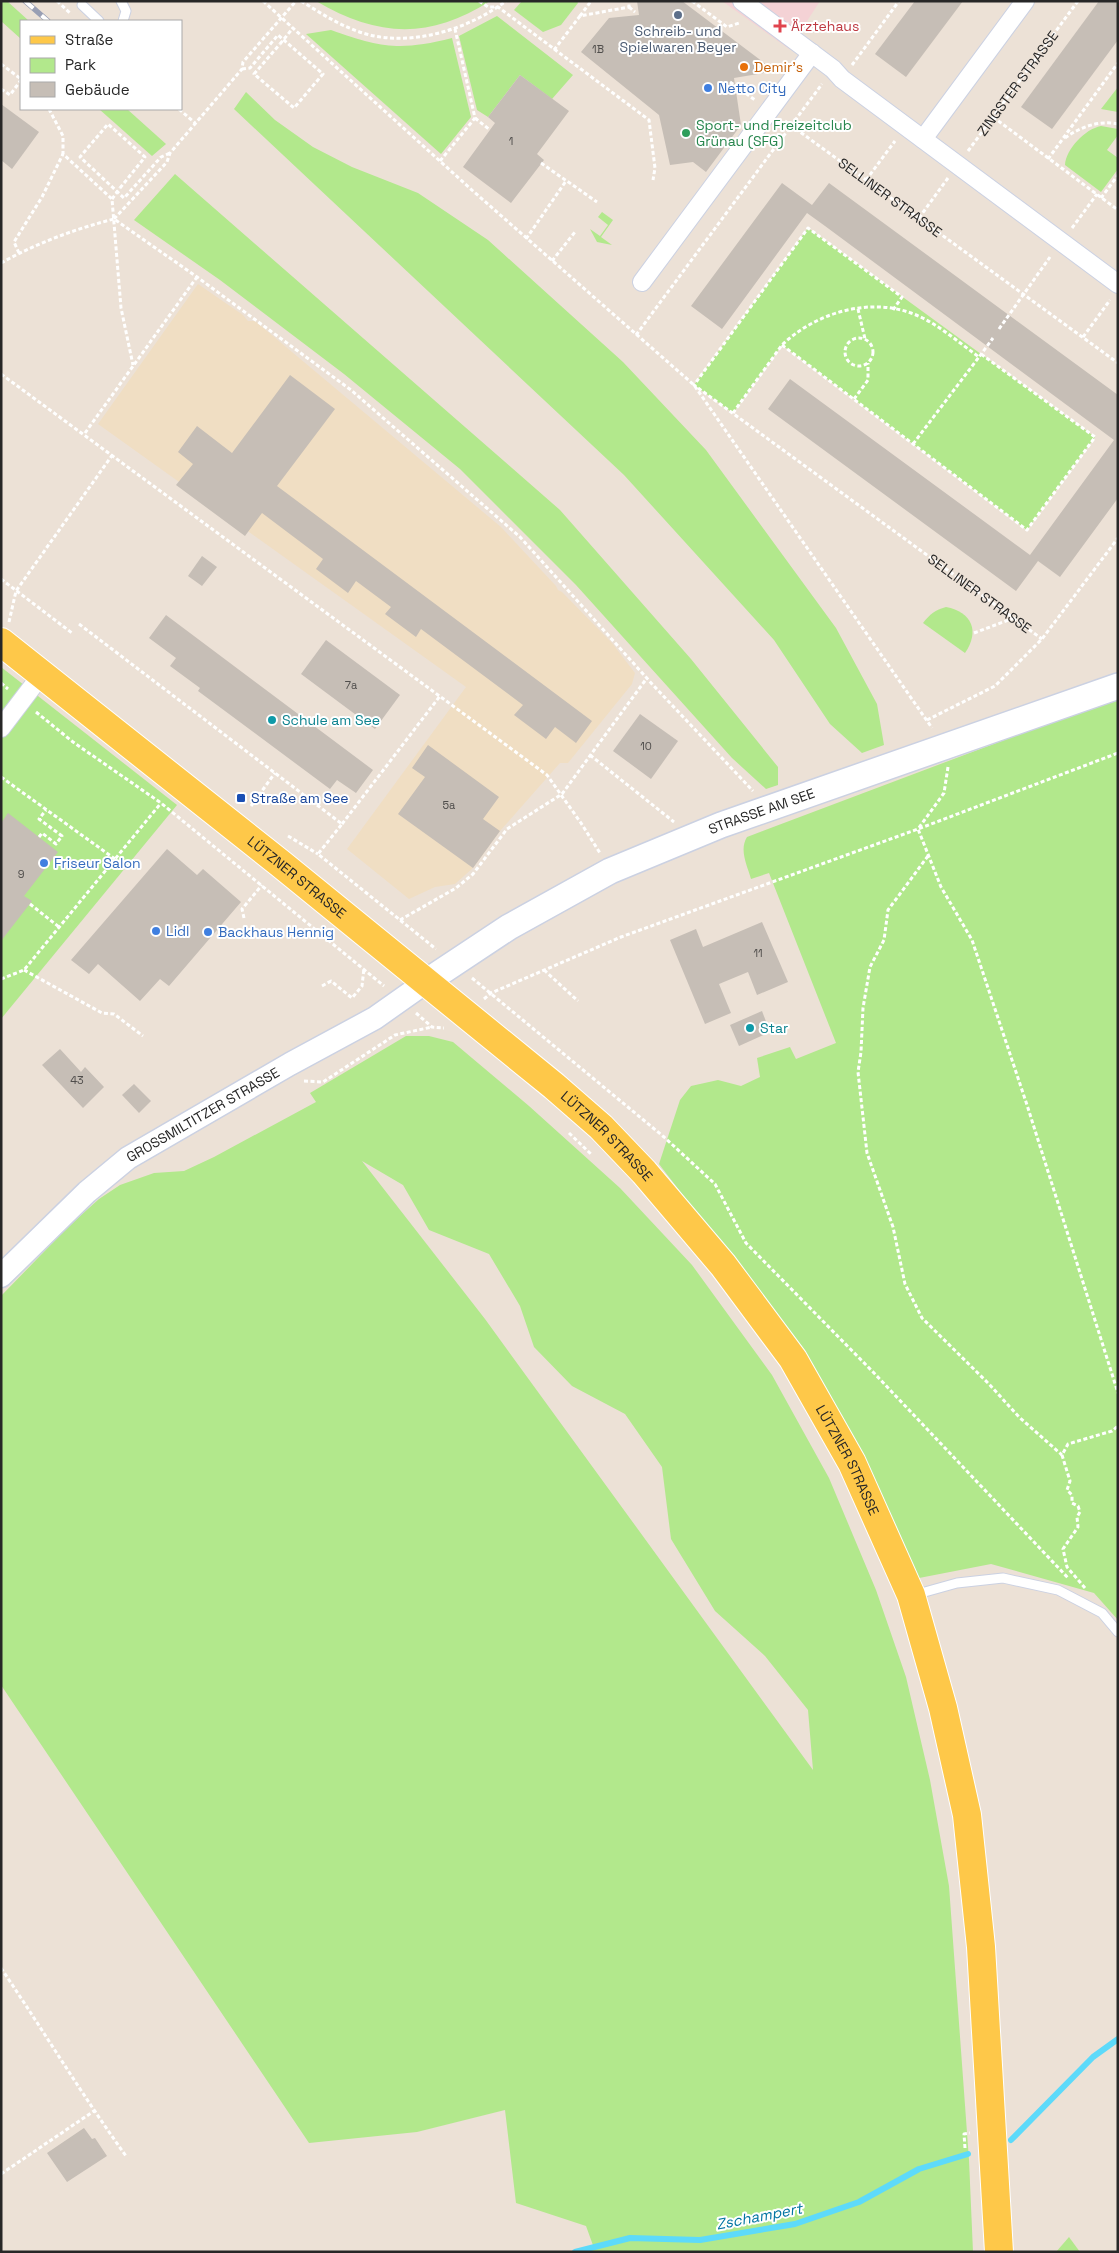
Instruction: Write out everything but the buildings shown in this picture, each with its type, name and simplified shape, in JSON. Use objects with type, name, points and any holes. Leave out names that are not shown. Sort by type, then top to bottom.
[{"type":"main road","name":"LÜTZNER STRASSE","points":[[3,643],[176,778],[554,1086],[601,1127],[644,1172],[723,1265],[793,1359],[852,1463],[911,1595],[943,1708],[967,1815],[981,1947],[999,2252]]},
{"type":"main road","name":"STRASSE AM SEE","points":[[426,982],[510,927],[610,871],[769,808],[1118,686]]},
{"type":"street","points":[[742,1],[957,165],[1115,290]]},
{"type":"street","points":[[923,139],[1025,1]]},
{"type":"street","points":[[642,282],[812,53]]},
{"type":"street","points":[[1,728],[42,674]]},
{"type":"street","name":"GROSSMILTITZER STRASSE","points":[[1,1276],[87,1192],[128,1158],[290,1064],[389,1010],[426,982]]},
{"type":"lane","points":[[121,1],[126,10],[123,20]]},
{"type":"lane","points":[[82,5],[98,20]]},
{"type":"lane","points":[[911,1595],[957,1583],[1003,1578],[1058,1590],[1102,1614],[1118,1632]]},
{"type":"path","points":[[263,1],[552,262],[694,385],[927,720],[995,686],[1042,639]]},
{"type":"path","points":[[1,263],[19,253],[81,227],[114,219],[167,162],[170,154],[242,69],[244,62],[296,1]]},
{"type":"path","points":[[301,1],[333,21],[367,34],[419,36],[455,29],[506,1]]},
{"type":"path","points":[[479,1],[488,8],[498,7],[649,120],[655,168],[653,180]]},
{"type":"path","points":[[554,50],[591,1]]},
{"type":"path","points":[[629,1],[630,7],[635,12]]},
{"type":"path","points":[[636,335],[791,126],[838,74],[899,1]]},
{"type":"path","name":"ZINGSTER STRASSE","points":[[918,218],[1078,1]]},
{"type":"path","points":[[580,16],[630,7]]},
{"type":"path","points":[[242,69],[250,68],[278,35],[323,74],[294,108],[254,74],[280,44],[293,28]]},
{"type":"path","points":[[455,29],[475,118],[490,130]]},
{"type":"path","points":[[1048,158],[1118,63]]},
{"type":"path","points":[[1,64],[20,78]]},
{"type":"path","points":[[1,89],[10,95],[20,80]]},
{"type":"path","points":[[19,253],[14,242],[42,197],[63,154],[63,136],[50,110]]},
{"type":"path","points":[[180,110],[195,123]]},
{"type":"path","points":[[440,161],[475,118]]},
{"type":"path","points":[[993,118],[1118,210]]},
{"type":"path","points":[[1060,142],[1068,135],[1089,125],[1101,122],[1118,124]]},
{"type":"path","points":[[112,199],[120,188],[145,158],[108,124],[80,157],[124,198],[161,157],[170,154]]},
{"type":"path","name":"SELLINER STRASSE","points":[[791,126],[1118,363]]},
{"type":"path","points":[[866,180],[906,126]]},
{"type":"path","points":[[63,154],[112,199],[121,308],[133,366]]},
{"type":"path","points":[[541,163],[597,202]]},
{"type":"path","points":[[1101,198],[1118,175]]},
{"type":"path","points":[[526,238],[566,181]]},
{"type":"path","points":[[114,219],[197,277],[351,390],[520,537],[647,678],[769,808]]},
{"type":"path","points":[[694,385],[808,228],[902,297],[893,310]]},
{"type":"path","points":[[552,262],[575,232]]},
{"type":"path","points":[[85,433],[197,277]]},
{"type":"path","points":[[1083,337],[1115,290]]},
{"type":"path","points":[[999,329],[1023,294]]},
{"type":"path","points":[[854,399],[868,380],[868,363],[873,354],[873,348],[865,339],[858,309]]},
{"type":"path","points":[[733,413],[782,345],[800,330],[838,312],[858,309],[893,310],[910,313],[930,322],[1095,437],[1027,530],[782,345]]},
{"type":"path","points":[[865,339],[859,338],[848,342],[845,353],[846,359],[854,366],[868,363]]},
{"type":"path","points":[[913,444],[993,338]]},
{"type":"path","points":[[1,374],[85,433],[240,551],[547,775],[562,794],[610,871]]},
{"type":"path","name":"SELLINER STRASSE","points":[[694,385],[1042,639],[1118,538]]},
{"type":"path","points":[[3,643],[16,591],[113,454]]},
{"type":"path","points":[[1,580],[72,633]]},
{"type":"path","points":[[974,633],[1015,618]]},
{"type":"path","points":[[78,624],[342,824]]},
{"type":"path","points":[[400,920],[456,888],[473,874],[507,829],[562,794],[647,678]]},
{"type":"path","points":[[318,854],[440,696]]},
{"type":"path","points":[[22,700],[74,742],[161,803],[363,968],[362,986],[352,998],[331,981],[322,986]]},
{"type":"path","points":[[918,829],[944,793],[948,771],[945,746]]},
{"type":"path","points":[[1075,1585],[874,1373],[746,1243],[715,1184],[664,1137],[491,993],[630,934],[918,829],[1118,753]]},
{"type":"path","points":[[590,755],[693,837]]},
{"type":"path","points":[[252,806],[275,773]]},
{"type":"path","points":[[1,776],[115,860]]},
{"type":"path","points":[[1,980],[24,970],[161,803]]},
{"type":"path","points":[[39,837],[42,833],[56,844],[62,836],[39,819],[46,810]]},
{"type":"path","points":[[918,829],[941,887],[972,940],[1027,1105],[1118,1393]]},
{"type":"path","points":[[288,836],[318,854],[413,930]]},
{"type":"path","points":[[928,856],[888,910],[884,940],[870,967],[863,1008],[862,1052],[858,1072],[866,1154],[893,1227],[905,1284],[922,1318],[989,1384],[1019,1417],[1062,1455],[1070,1480],[1066,1490],[1072,1495],[1072,1503],[1078,1506],[1080,1512],[1077,1517],[1078,1527],[1063,1549],[1067,1567],[1083,1585],[1102,1614]]},
{"type":"path","points":[[244,918],[242,909],[262,885]]},
{"type":"path","points":[[30,904],[59,927]]},
{"type":"path","points":[[24,970],[102,1013],[114,1014],[143,1036]]},
{"type":"path","points":[[544,970],[578,1001]]},
{"type":"path","points":[[290,1064],[300,1080],[323,1082],[395,1035],[432,1027]]},
{"type":"path","points":[[565,1130],[594,1156]]},
{"type":"path","points":[[1062,1455],[1068,1444],[1112,1431],[1118,1426]]},
{"type":"path","points":[[1,1968],[65,2063],[94,2111],[126,2156]]},
{"type":"path","points":[[1,2174],[94,2111]]},
{"type":"path","points":[[964,2134],[965,2148]]},
{"type":"shaded area","name":"Ärztehaus","points":[[722,1],[820,1],[789,49]]},
{"type":"shaded area","points":[[198,284],[243,315],[248,321],[255,321],[501,527],[558,590],[612,643],[635,673],[632,684],[568,763],[560,763],[500,831],[473,868],[455,884],[435,887],[409,899],[347,849],[466,687],[98,424]]},
{"type":"green space","points":[[1,1],[7,1],[28,20],[20,20],[20,38],[1,21]]},
{"type":"green space","points":[[316,1],[490,1],[468,14],[446,23],[424,28],[403,29],[360,22]]},
{"type":"green space","points":[[522,1],[577,1],[578,3],[561,25],[543,32],[514,10]]},
{"type":"green space","points":[[497,16],[573,75],[552,99],[520,75],[488,117],[477,110],[459,36]]},
{"type":"green space","points":[[331,30],[364,41],[391,46],[418,45],[452,38],[471,117],[441,154],[306,34]]},
{"type":"green space","points":[[1118,87],[1118,112],[1101,109]]},
{"type":"green space","points":[[246,92],[275,120],[313,147],[352,167],[418,193],[488,240],[623,362],[706,450],[836,628],[877,704],[884,745],[862,753],[830,724],[774,640],[624,475],[234,109]]},
{"type":"green space","points":[[100,110],[128,110],[166,144],[152,156]]},
{"type":"green space","points":[[1101,126],[1118,129],[1118,135],[1107,150],[1118,158],[1118,169],[1101,192],[1065,165],[1069,153],[1077,141],[1089,131]]},
{"type":"green space","points":[[175,174],[560,510],[691,659],[778,767],[778,785],[766,789],[732,758],[576,585],[460,469],[344,374],[220,280],[134,220]]},
{"type":"green space","points":[[602,212],[613,220],[601,237],[612,245],[597,242],[590,229],[600,236],[608,225],[598,217]]},
{"type":"green space","points":[[808,228],[1095,437],[1027,530],[782,345],[733,413],[694,385]]},
{"type":"green space","points":[[946,607],[962,613],[971,624],[972,637],[965,653],[923,623],[933,613]]},
{"type":"green space","points":[[1,667],[177,805],[1,1019]]},
{"type":"green space","points":[[1118,697],[1118,1620],[1094,1593],[991,1564],[914,1579],[732,1259],[659,1164],[680,1100],[691,1086],[718,1080],[741,1086],[760,1077],[757,1058],[790,1047],[796,1059],[836,1043],[769,873],[751,879],[744,852],[747,837]]},
{"type":"green space","points":[[406,1036],[429,1036],[453,1042],[529,1106],[620,1188],[692,1265],[772,1375],[829,1478],[876,1590],[906,1677],[930,1780],[949,1886],[969,2160],[973,2252],[573,2252],[594,2248],[586,2226],[516,2203],[505,2110],[417,2132],[309,2143],[1,1685],[1,1296],[70,1225],[99,1199],[120,1185],[154,1173],[184,1171],[214,1157],[316,1102],[310,1093]],"holes":[[[362,1161],[403,1185],[429,1230],[489,1254],[520,1306],[534,1347],[572,1386],[625,1414],[662,1467],[671,1539],[715,1611],[765,1656],[808,1710],[813,1770],[485,1319]]]},
{"type":"green space","points":[[1069,2237],[1080,2252],[1056,2252]]},
{"type":"waterway","name":"Zschampert","points":[[1011,2140],[1093,2057],[1118,2039]]},
{"type":"waterway","name":"Zschampert","points":[[575,2252],[630,2238],[700,2240],[795,2224],[859,2202],[919,2169],[968,2154]]},
{"type":"railway","points":[[25,1],[47,20]]},
{"type":"place","name":"Schreib- und Spielwaren Beyer","points":[[678,15]]},
{"type":"place","name":"Ärztehaus","points":[[780,26]]},
{"type":"place","name":"Demir's","points":[[744,67]]},
{"type":"place","name":"Netto City","points":[[708,88]]},
{"type":"place","name":"Sport- und Freizeitclub Grünau (SFG)","points":[[686,133]]},
{"type":"place","name":"Schule am See","points":[[272,720]]},
{"type":"place","name":"Straße am See","points":[[241,798]]},
{"type":"place","name":"Friseur Salon","points":[[44,863]]},
{"type":"place","name":"Lidl","points":[[156,931]]},
{"type":"place","name":"Backhaus Hennig","points":[[208,932]]},
{"type":"place","name":"Star","points":[[750,1028]]}]
